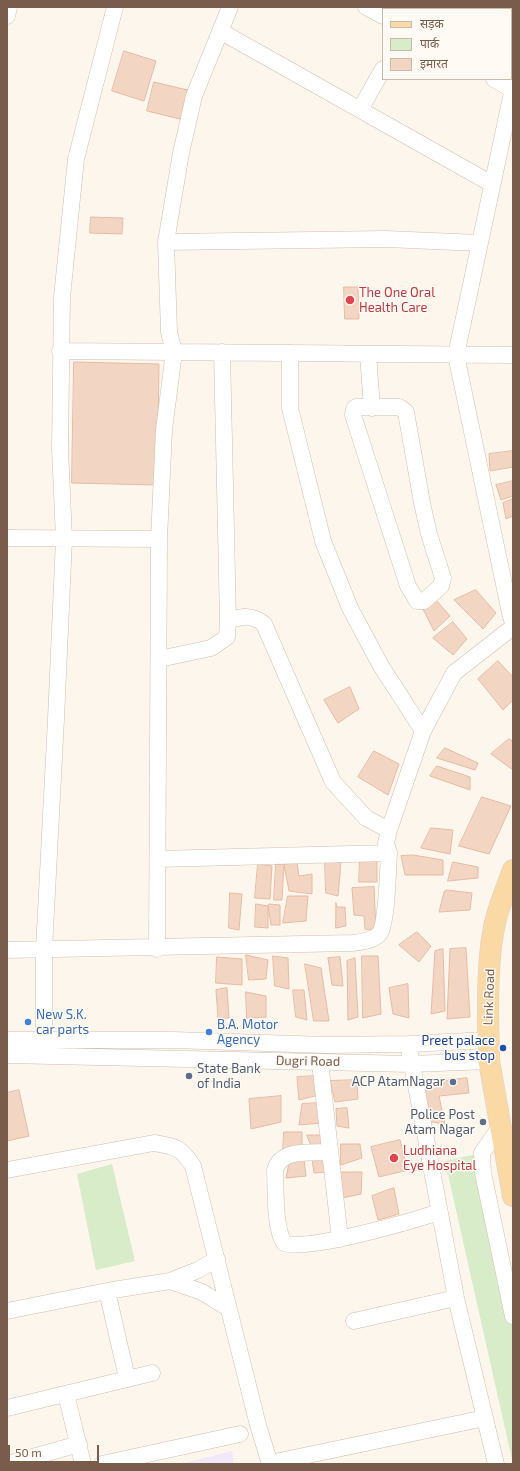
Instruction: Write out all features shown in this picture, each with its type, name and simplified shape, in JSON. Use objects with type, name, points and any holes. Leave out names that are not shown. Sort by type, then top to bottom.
[{"type":"main road","name":"Link Road","points":[[513,870],[495,923],[490,959],[488,1040],[489,1061],[513,1196]]},
{"type":"street","points":[[7,16],[9,7]]},
{"type":"street","points":[[44,1049],[44,950],[64,539],[60,448],[60,351],[62,297],[76,159],[115,7]]},
{"type":"street","points":[[157,949],[159,539],[164,430],[174,352],[169,332],[166,242],[181,153],[194,96],[230,7]]},
{"type":"street","points":[[366,7],[382,15]]},
{"type":"street","points":[[220,31],[361,108],[379,122],[492,184]]},
{"type":"street","points":[[361,108],[382,71]]},
{"type":"street","points":[[496,80],[513,89],[456,355],[513,623]]},
{"type":"street","points":[[166,242],[386,239],[479,243]]},
{"type":"street","points":[[60,351],[513,355]]},
{"type":"street","points":[[159,659],[211,648],[227,637],[228,621],[222,352]]},
{"type":"street","points":[[290,353],[290,408],[323,541],[350,608],[381,666],[423,731]]},
{"type":"street","points":[[368,354],[372,408]]},
{"type":"street","points":[[356,407],[372,408],[399,407],[406,412],[428,534],[443,578],[441,586],[424,601],[417,601],[408,586],[353,415],[356,407]]},
{"type":"street","points":[[7,538],[159,539]]},
{"type":"street","points":[[228,621],[245,615],[255,617],[264,624],[333,782],[366,818],[389,830]]},
{"type":"street","points":[[7,950],[157,949],[352,943],[373,938],[379,934],[382,928],[389,853],[386,843],[389,830],[423,731],[454,672],[513,627]]},
{"type":"street","points":[[158,859],[389,853]]},
{"type":"street","name":"Dugri Road","points":[[7,1040],[44,1049],[320,1062],[411,1064],[489,1061]]},
{"type":"street","name":"Dugri Road","points":[[7,1055],[44,1049],[172,1040],[326,1045],[409,1044],[488,1040]]},
{"type":"street","points":[[409,1044],[411,1064],[456,1298],[496,1464]]},
{"type":"street","points":[[320,1062],[340,1239]]},
{"type":"street","points":[[501,1125],[482,1153],[483,1173],[513,1316]]},
{"type":"street","points":[[7,1170],[154,1143],[173,1145],[186,1154],[193,1166],[228,1308],[270,1464],[485,1418]]},
{"type":"street","points":[[330,1152],[293,1154],[280,1159],[276,1163],[277,1217],[282,1241],[286,1244],[293,1245],[340,1239],[439,1212]]},
{"type":"street","points":[[7,1311],[107,1291],[170,1281],[198,1270],[217,1259]]},
{"type":"street","points":[[170,1281],[202,1292],[228,1308]]},
{"type":"street","points":[[107,1291],[127,1378]]},
{"type":"street","points":[[354,1321],[456,1298]]},
{"type":"street","points":[[7,1408],[152,1373]]},
{"type":"street","points":[[66,1394],[83,1464]]},
{"type":"street","points":[[102,1464],[240,1434]]},
{"type":"street","points":[[8,1464],[79,1444]]},
{"type":"shaded area","points":[[232,1451],[234,1464],[180,1464]]},
{"type":"green space","points":[[481,1153],[513,1290],[513,1464],[445,1161]]},
{"type":"green space","points":[[112,1164],[135,1261],[96,1270],[77,1174]]},
{"type":"building","points":[[124,51],[156,61],[144,101],[112,91]]},
{"type":"building","points":[[154,82],[192,91],[184,120],[147,111]]},
{"type":"building","points":[[91,217],[123,218],[122,234],[90,233]]},
{"type":"building","points":[[344,287],[358,287],[359,319],[345,319]]},
{"type":"building","points":[[74,362],[159,364],[157,485],[72,483]]},
{"type":"building","points":[[513,451],[513,467],[490,471],[489,454]]},
{"type":"building","points":[[513,481],[513,496],[501,500],[496,485]]},
{"type":"building","points":[[513,499],[513,516],[506,519],[503,503]]},
{"type":"building","points":[[476,590],[496,613],[483,629],[454,600]]},
{"type":"building","points":[[436,600],[450,616],[434,631],[423,609]]},
{"type":"building","points":[[453,622],[467,639],[453,655],[433,638]]},
{"type":"building","points":[[498,661],[513,677],[513,700],[503,710],[478,679]]},
{"type":"building","points":[[350,687],[359,709],[338,723],[324,700]]},
{"type":"building","points":[[509,739],[513,741],[513,770],[491,754]]},
{"type":"building","points":[[445,748],[478,763],[475,770],[437,758]]},
{"type":"building","points":[[374,751],[399,764],[388,795],[358,777]]},
{"type":"building","points":[[437,766],[470,777],[470,790],[430,776]]},
{"type":"building","points":[[482,797],[511,806],[489,854],[459,846]]},
{"type":"building","points":[[431,828],[453,830],[450,854],[421,848]]},
{"type":"building","points":[[413,855],[443,860],[443,875],[405,875],[401,856]]},
{"type":"building","points":[[325,859],[341,862],[338,896],[326,893]]},
{"type":"building","points":[[360,859],[377,860],[377,882],[359,882]]},
{"type":"building","points":[[453,862],[478,867],[478,878],[448,881]]},
{"type":"building","points":[[297,863],[299,876],[312,874],[312,894],[289,891],[284,865]]},
{"type":"building","points":[[258,864],[272,866],[270,899],[255,898]]},
{"type":"building","points":[[276,864],[284,865],[282,900],[274,900]]},
{"type":"building","points":[[374,887],[376,931],[365,929],[364,916],[354,915],[352,888]]},
{"type":"building","points":[[447,890],[472,893],[470,910],[439,912],[444,892]]},
{"type":"building","points":[[230,893],[242,894],[239,930],[229,928]]},
{"type":"building","points":[[288,896],[308,896],[306,921],[283,923]]},
{"type":"building","points":[[336,903],[337,907],[345,907],[346,926],[336,928]]},
{"type":"building","points":[[256,904],[268,906],[268,928],[255,927]]},
{"type":"building","points":[[269,904],[280,905],[280,925],[271,925]]},
{"type":"building","points":[[417,932],[431,946],[419,962],[399,945]]},
{"type":"building","points":[[466,948],[470,1017],[447,1019],[450,949]]},
{"type":"building","points":[[443,949],[445,1011],[431,1014],[435,951]]},
{"type":"building","points":[[246,955],[268,960],[266,979],[249,980]]},
{"type":"building","points":[[273,956],[288,958],[289,989],[275,986]]},
{"type":"building","points":[[362,956],[378,956],[381,1014],[363,1018]]},
{"type":"building","points":[[217,957],[242,959],[242,985],[216,983]]},
{"type":"building","points":[[340,957],[343,986],[332,985],[328,958]]},
{"type":"building","points":[[355,958],[358,1017],[348,1020],[347,961]]},
{"type":"building","points":[[305,964],[321,968],[329,1021],[314,1021]]},
{"type":"building","points":[[408,984],[409,1018],[393,1014],[389,988]]},
{"type":"building","points":[[227,988],[229,1018],[218,1018],[216,990]]},
{"type":"building","points":[[293,990],[304,990],[307,1020],[296,1017]]},
{"type":"building","points":[[246,992],[266,996],[266,1017],[247,1018]]},
{"type":"building","points":[[317,1076],[319,1095],[299,1100],[297,1077]]},
{"type":"building","points":[[467,1078],[469,1093],[439,1096],[445,1125],[429,1121],[424,1084]]},
{"type":"building","points":[[357,1080],[358,1099],[335,1102],[330,1081]]},
{"type":"building","points":[[19,1090],[29,1136],[7,1141],[7,1093]]},
{"type":"building","points":[[281,1096],[281,1122],[251,1129],[249,1099]]},
{"type":"building","points":[[319,1103],[321,1123],[299,1125],[302,1104]]},
{"type":"building","points":[[347,1108],[349,1128],[337,1126],[336,1109]]},
{"type":"building","points":[[284,1132],[302,1132],[302,1148],[283,1151]]},
{"type":"building","points":[[307,1135],[322,1135],[325,1146],[312,1147]]},
{"type":"building","points":[[400,1140],[408,1170],[379,1177],[371,1147]]},
{"type":"building","points":[[341,1144],[360,1144],[362,1158],[341,1165]]},
{"type":"building","points":[[325,1158],[327,1172],[314,1173],[312,1159]]},
{"type":"building","points":[[304,1159],[306,1176],[286,1178],[289,1163]]},
{"type":"building","points":[[340,1172],[362,1172],[361,1194],[342,1198]]},
{"type":"building","points":[[394,1188],[399,1214],[378,1220],[372,1196]]},
{"type":"place","name":"The One Oral Health Care","points":[[350,300]]},
{"type":"place","name":"New S.K. car parts","points":[[28,1022]]},
{"type":"place","name":"B.A. Motor Agency","points":[[209,1032]]},
{"type":"place","name":"Preet palace bus stop","points":[[503,1048]]},
{"type":"place","name":"State Bank of India","points":[[189,1076]]},
{"type":"place","name":"ACP AtamNagar","points":[[453,1082]]},
{"type":"place","name":"Police Post Atam Nagar","points":[[483,1122]]},
{"type":"place","name":"Ludhiana Eye Hospital","points":[[394,1158]]}]
